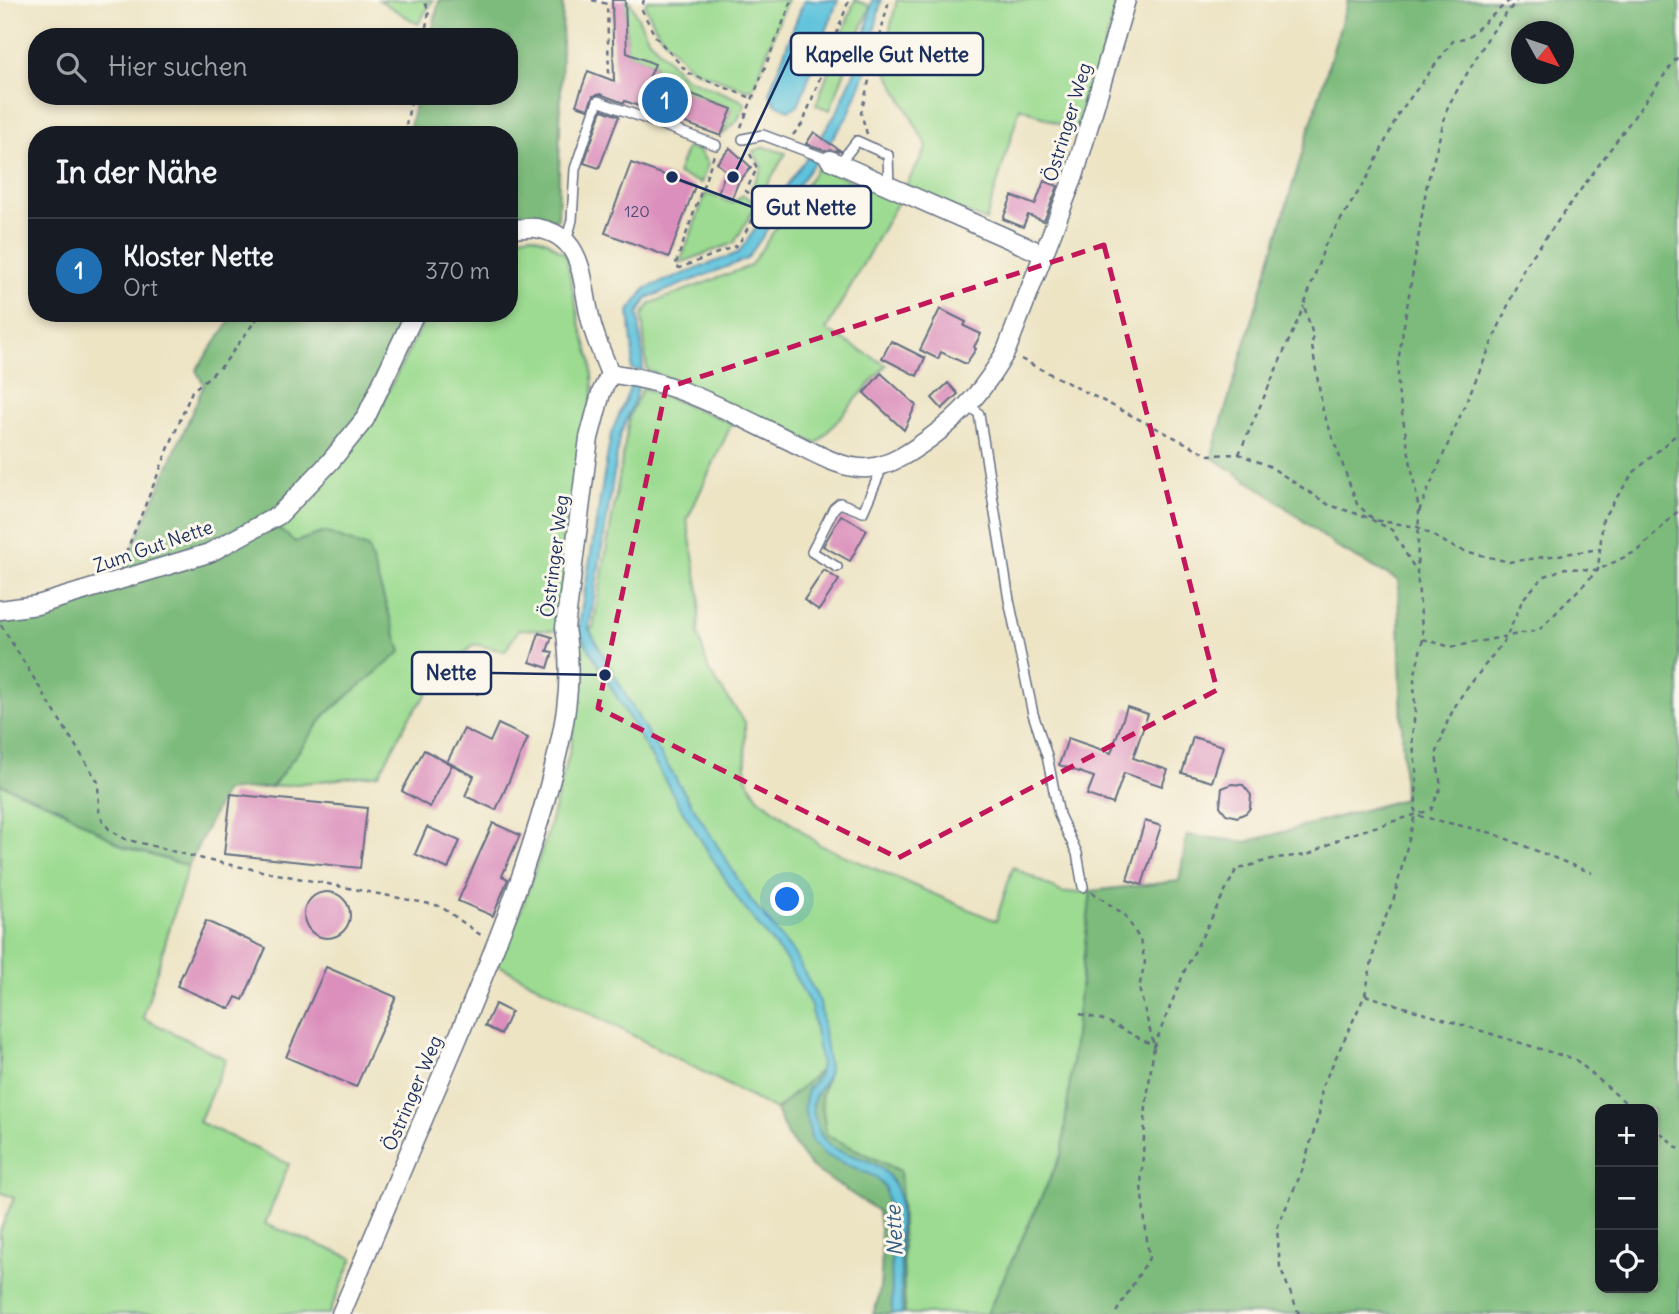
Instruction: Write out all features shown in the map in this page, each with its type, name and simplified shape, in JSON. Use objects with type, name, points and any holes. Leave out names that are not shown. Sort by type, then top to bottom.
[{"type":"street","name":"Östringer Weg","points":[[341,1314],[496,946],[538,830],[560,746],[570,691],[570,658],[565,628],[589,438],[601,393],[616,374],[657,383],[715,405],[824,458],[855,467],[877,466],[917,448],[969,404],[993,374],[1006,351],[1074,176],[1126,0]]},
{"type":"street","points":[[834,162],[1043,254]]},
{"type":"street","points":[[518,229],[537,228],[566,242],[578,259],[590,320],[616,374]]},
{"type":"street","name":"Zum Gut Nette","points":[[0,610],[37,605],[209,553],[279,515],[330,462],[365,419],[411,322]]},
{"type":"lane","points":[[566,242],[572,220],[575,169],[598,101],[716,145]]},
{"type":"lane","points":[[743,139],[763,135],[834,162],[857,141],[888,155],[889,186]]},
{"type":"lane","points":[[969,404],[979,414],[1009,600],[1033,713],[1047,756],[1059,815],[1077,853],[1083,887]]},
{"type":"lane","points":[[837,567],[812,552],[834,508],[840,503],[863,512],[880,475],[877,466]]},
{"type":"path","points":[[424,0],[429,12],[426,28]]},
{"type":"path","points":[[592,0],[607,4],[609,75]]},
{"type":"path","points":[[644,0],[641,8],[655,36],[688,73],[754,99]]},
{"type":"path","points":[[716,145],[712,164],[674,266],[680,268],[738,245],[762,203],[746,191],[757,168],[743,139],[741,126],[792,0]]},
{"type":"path","points":[[787,142],[803,123],[849,0]]},
{"type":"path","points":[[870,147],[860,113],[889,0]]},
{"type":"path","points":[[1239,454],[1304,306],[1325,245],[1370,173],[1399,113],[1452,41],[1468,37],[1510,0]]},
{"type":"path","points":[[1299,1314],[1280,1267],[1277,1228],[1302,1171],[1319,1114],[1322,1087],[1364,995],[1377,937],[1394,898],[1415,815],[1417,776],[1412,737],[1415,712],[1414,678],[1423,639],[1417,572],[1419,511],[1398,390],[1398,362],[1427,184],[1448,106],[1489,36],[1517,0]]},
{"type":"path","points":[[1419,511],[1525,266],[1679,55]]},
{"type":"path","points":[[406,126],[410,105]]},
{"type":"path","points":[[1304,306],[1313,335],[1312,346],[1323,411],[1357,504],[1374,520],[1418,527],[1457,549],[1508,562],[1600,549]]},
{"type":"path","points":[[118,581],[116,576],[192,391],[223,365],[254,322]]},
{"type":"path","points":[[1006,351],[1209,455],[1239,454],[1269,466],[1329,505],[1364,516],[1392,530],[1417,572]]},
{"type":"path","points":[[1598,570],[1603,518],[1633,473],[1679,432]]},
{"type":"path","points":[[1423,639],[1451,647],[1539,630],[1598,570],[1639,550],[1679,510]]},
{"type":"path","points":[[1115,1314],[1149,1258],[1141,1186],[1146,1106],[1154,1046],[1185,970],[1236,870],[1275,858],[1308,855],[1345,836],[1431,810],[1441,787],[1436,755],[1454,710],[1459,699],[1506,638],[1523,599],[1544,577],[1565,568],[1598,570]]},
{"type":"path","points":[[0,616],[1,628],[98,782],[99,811],[109,829],[125,839],[211,861],[440,906],[496,946]]},
{"type":"path","points":[[1415,815],[1492,833],[1592,873]]},
{"type":"path","points":[[1083,887],[1125,915],[1140,940],[1145,961],[1139,988],[1154,1046]]},
{"type":"path","points":[[1364,995],[1576,1060],[1627,1104]]},
{"type":"path","points":[[1080,1014],[1107,1021],[1154,1046]]},
{"type":"path","points":[[1658,1130],[1679,1149]]},
{"type":"path","points":[[1677,1314],[1679,1289]]},
{"type":"highlighted area","points":[[1104,245],[1217,690],[898,858],[598,708],[666,388]]},
{"type":"green space","points":[[379,0],[433,0],[418,24]]},
{"type":"green space","points":[[439,0],[563,0],[558,219],[518,221],[518,126],[410,126],[415,105],[518,105],[518,28],[433,28]]},
{"type":"green space","points":[[625,0],[629,0],[648,38],[684,77],[743,101],[745,105],[737,121],[721,136],[731,109],[649,78],[655,64],[627,53]]},
{"type":"green space","points":[[647,0],[787,0],[754,87],[748,90],[691,69],[658,32],[645,6]]},
{"type":"green space","points":[[855,0],[870,6],[830,110],[816,105]]},
{"type":"green space","points":[[897,0],[1118,0],[1079,133],[1020,107],[986,221],[905,187],[927,147],[882,62]]},
{"type":"green space","points":[[1348,0],[1679,0],[1679,1314],[987,1314],[1062,1153],[1091,891],[1179,881],[1187,835],[1246,842],[1404,799],[1398,580],[1338,548],[1271,496],[1213,458]]},
{"type":"green space","points":[[687,147],[699,151],[708,164],[701,183],[677,174]]},
{"type":"green space","points":[[764,147],[786,153],[761,195],[751,188],[762,168],[753,151]]},
{"type":"green space","points":[[818,167],[899,200],[826,330],[886,365],[817,444],[647,370],[642,315],[651,303],[750,266]]},
{"type":"green space","points":[[706,193],[733,203],[743,195],[757,204],[734,243],[680,263]]},
{"type":"green space","points":[[531,235],[547,241],[566,255],[579,321],[591,360],[593,390],[559,631],[519,629],[505,651],[474,644],[440,677],[409,718],[379,774],[272,787],[326,714],[401,651],[325,532],[295,542],[275,526],[371,425],[423,322],[518,322],[518,237]]},
{"type":"green space","points":[[230,322],[401,322],[359,415],[324,458],[273,511],[205,547],[122,572],[204,385],[196,370]]},
{"type":"green space","points":[[643,388],[732,423],[687,520],[700,597],[698,634],[709,671],[745,722],[746,778],[758,797],[820,845],[996,921],[1013,867],[1063,893],[1091,891],[1062,1153],[987,1314],[905,1314],[900,1171],[826,1135],[821,1097],[827,1075],[825,1067],[776,1110],[496,964],[521,910],[547,835],[570,751],[579,691],[569,629],[593,628],[630,414]]},
{"type":"green space","points":[[275,526],[295,542],[325,532],[368,548],[401,652],[326,714],[272,787],[225,791],[188,866],[124,847],[59,808],[0,784],[0,623],[100,595]]},
{"type":"green space","points":[[0,784],[59,808],[124,847],[188,866],[143,1018],[226,1059],[199,1122],[289,1164],[265,1224],[353,1258],[329,1314],[0,1314],[0,1231],[14,1198],[0,1192]]},
{"type":"green space","points":[[825,1066],[827,1075],[821,1097],[826,1135],[900,1171],[905,1314],[873,1314],[881,1277],[878,1211],[811,1167],[787,1135],[776,1110]]},
{"type":"water","points":[[804,0],[838,0],[798,106],[789,110],[775,104],[769,93]]},
{"type":"water","points":[[872,0],[881,0],[867,69],[848,116],[829,143],[821,137],[838,110],[862,54]]},
{"type":"water","points":[[808,156],[816,160],[747,259],[647,298],[638,314],[642,371],[631,369],[633,357],[629,311],[646,288],[738,253]]},
{"type":"water","points":[[630,381],[638,383],[637,393],[620,436],[589,629],[643,726],[751,900],[795,955],[820,1002],[829,1069],[814,1098],[815,1119],[820,1133],[835,1149],[877,1165],[895,1187],[899,1197],[902,1314],[892,1314],[891,1225],[885,1188],[876,1177],[825,1155],[812,1141],[804,1108],[807,1090],[818,1077],[821,1065],[811,1006],[786,960],[741,904],[682,810],[578,630],[611,434],[629,391]]},
{"type":"building","points":[[612,0],[625,0],[627,53],[655,64],[649,78],[732,109],[721,136],[600,94],[593,96],[588,109],[576,105],[588,71],[614,81]]},
{"type":"building","points":[[602,110],[619,116],[599,168],[584,163]]},
{"type":"building","points":[[814,132],[841,151],[824,150],[806,144]]},
{"type":"building","points":[[730,148],[751,167],[738,183],[732,198],[718,193],[726,171],[717,163]]},
{"type":"building","points":[[631,163],[695,186],[669,257],[605,233]]},
{"type":"building","points":[[1044,181],[1058,186],[1044,221],[1028,215],[1023,227],[1003,219],[1012,196],[1035,205]]},
{"type":"building","points":[[940,309],[966,322],[964,326],[981,334],[974,347],[976,349],[966,364],[941,352],[938,359],[920,350]]},
{"type":"building","points":[[891,341],[925,358],[917,376],[882,358]]},
{"type":"building","points":[[881,373],[916,405],[904,430],[864,393]]},
{"type":"building","points":[[948,383],[958,394],[942,409],[932,398]]},
{"type":"building","points":[[841,515],[867,530],[850,561],[823,546]]},
{"type":"building","points":[[824,570],[839,580],[819,610],[804,600]]},
{"type":"building","points":[[539,633],[552,637],[547,651],[553,652],[548,668],[530,662]]},
{"type":"building","points":[[478,670],[487,689],[477,694],[468,674]]},
{"type":"building","points":[[1127,707],[1148,714],[1133,758],[1168,770],[1162,786],[1124,773],[1113,804],[1087,795],[1094,777],[1059,765],[1068,738],[1111,753]]},
{"type":"building","points":[[498,724],[528,738],[496,810],[465,796],[474,776],[447,762],[464,729],[490,742]]},
{"type":"building","points":[[1193,737],[1223,746],[1212,782],[1182,773]]},
{"type":"building","points":[[424,750],[452,765],[430,807],[402,791]]},
{"type":"building","points":[[1232,784],[1243,785],[1251,795],[1250,808],[1237,817],[1226,814],[1220,806],[1222,788]]},
{"type":"building","points":[[231,794],[367,808],[360,868],[224,854]]},
{"type":"building","points":[[1145,821],[1161,826],[1142,885],[1127,880]]},
{"type":"building","points":[[493,823],[520,835],[502,876],[508,879],[493,916],[458,901]]},
{"type":"building","points":[[427,827],[460,841],[448,869],[415,854]]},
{"type":"building","points":[[327,892],[343,899],[350,915],[343,931],[327,938],[311,931],[304,915],[311,899]]},
{"type":"building","points":[[206,921],[266,948],[243,1000],[236,997],[230,1009],[177,986]]},
{"type":"building","points":[[326,967],[396,997],[356,1087],[286,1057]]},
{"type":"building","points":[[495,1004],[511,1012],[501,1034],[485,1026]]},
{"type":"place","name":"Kloster Nette","points":[[665,100]]},
{"type":"place","name":"Gut Nette","points":[[672,177]]},
{"type":"place","name":"Kapelle Gut Nette","points":[[733,177]]},
{"type":"place","name":"Nette","points":[[605,675]]}]
